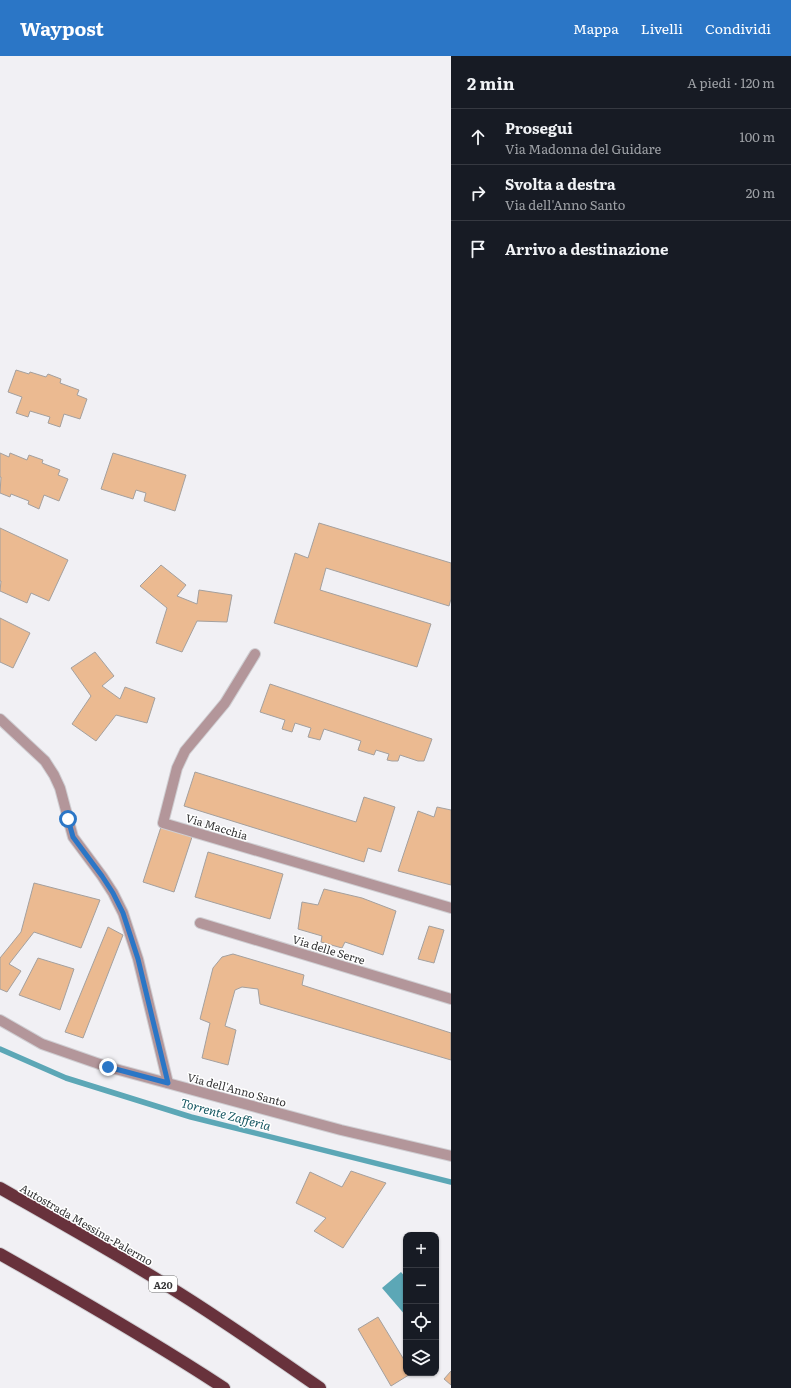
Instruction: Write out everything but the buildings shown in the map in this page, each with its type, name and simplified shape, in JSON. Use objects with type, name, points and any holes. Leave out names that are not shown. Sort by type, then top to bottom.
[{"type":"highway","name":"Autostrada Messina-Palermo","points":[[0,1188],[206,1310],[320,1388]]},
{"type":"highway","points":[[0,1254],[176,1356],[224,1388]]},
{"type":"street","name":"Via Macchia","points":[[255,654],[225,703],[185,751],[178,768],[163,823],[451,908]]},
{"type":"street","points":[[0,719],[45,761],[54,774],[60,788],[73,837],[102,876],[123,913],[138,959],[168,1083]]},
{"type":"street","name":"Via delle Serre","points":[[200,923],[451,999]]},
{"type":"street","name":"Via dell'Anno Santo","points":[[0,1020],[42,1044],[108,1067],[341,1130],[451,1156]]},
{"type":"water","points":[[401,1272],[403,1274],[403,1312],[382,1288]]},
{"type":"waterway","name":"Torrente Zafferia","points":[[0,1049],[66,1078],[191,1117],[451,1182]]},
{"type":"route","points":[[68,819],[73,837],[102,876],[123,913],[138,959],[168,1083],[108,1067]]}]
